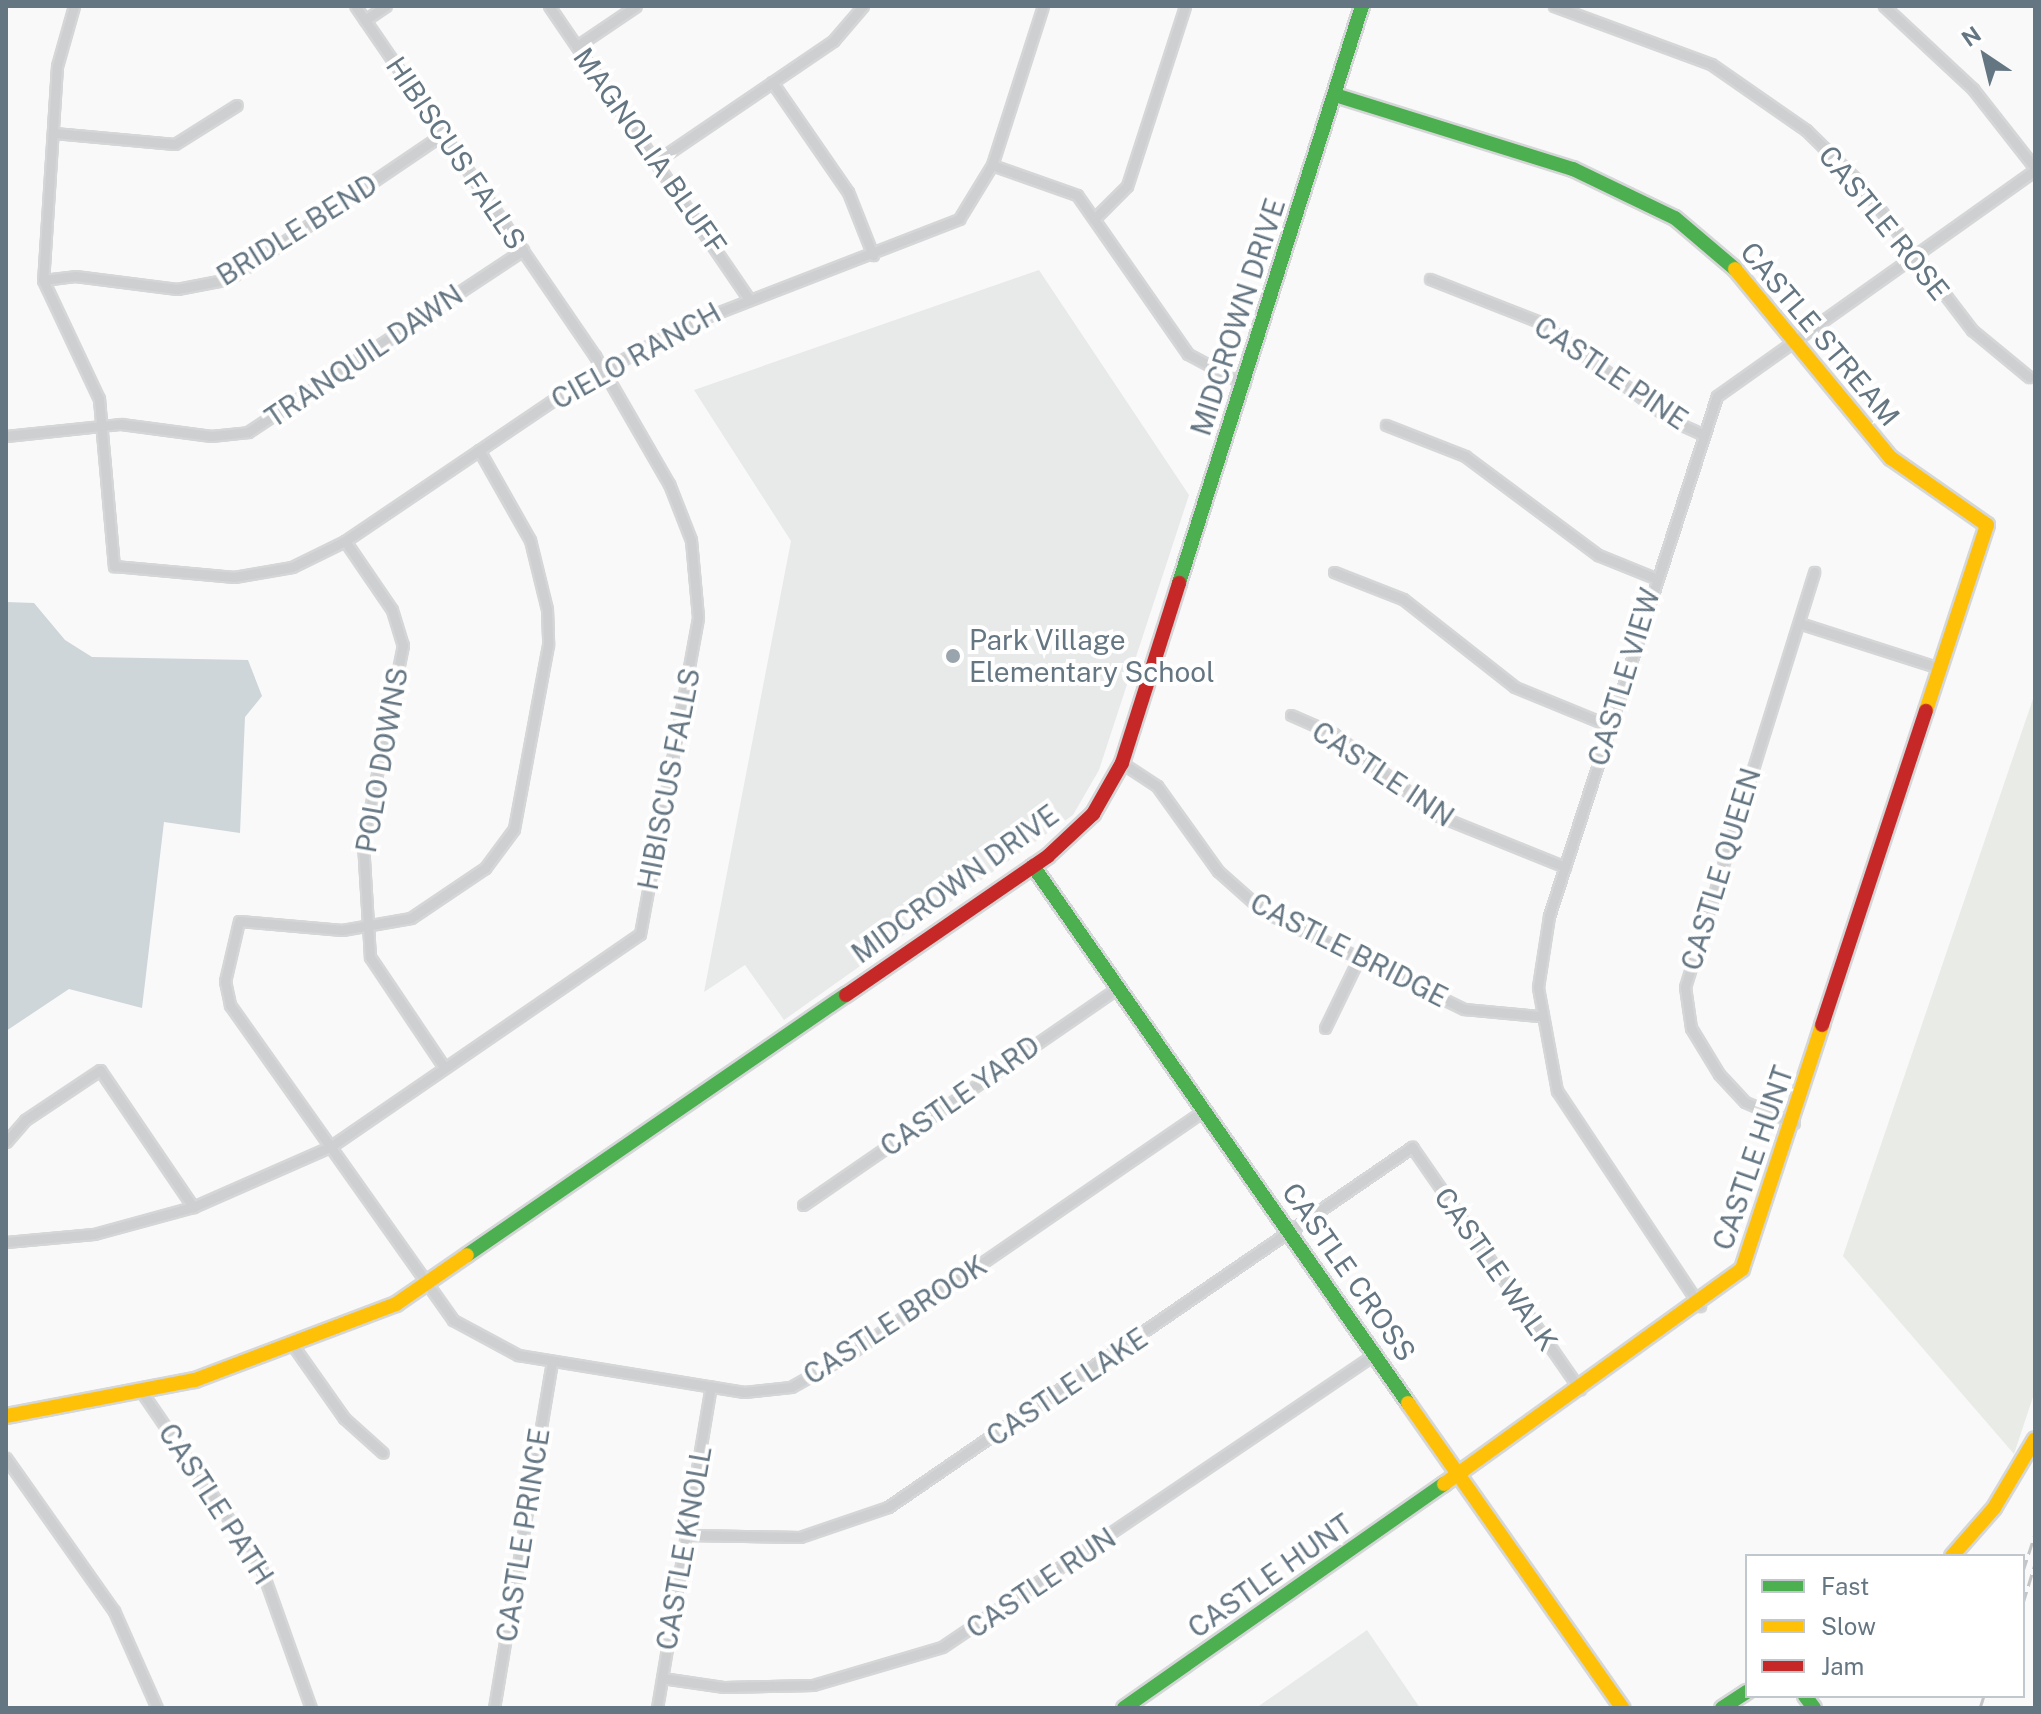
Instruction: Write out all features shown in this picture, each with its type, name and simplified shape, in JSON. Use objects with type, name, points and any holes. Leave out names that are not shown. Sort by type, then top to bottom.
[{"type":"street","points":[[74,6],[57,66],[43,280],[93,380],[102,425]]},
{"type":"street","name":"HIBISCUS FALLS","points":[[6,1242],[94,1234],[193,1207],[330,1147],[640,934],[696,638],[697,590],[681,510],[603,369],[355,6]]},
{"type":"street","points":[[365,20],[386,6]]},
{"type":"street","name":"MAGNOLIA BLUFF","points":[[549,6],[658,160],[748,298]]},
{"type":"street","points":[[577,46],[636,6]]},
{"type":"street","points":[[658,160],[833,41],[863,6]]},
{"type":"street","name":"CIELO RANCH","points":[[102,425],[114,566],[234,577],[292,567],[345,541],[603,369],[748,298],[873,255],[959,219],[992,165],[1043,6]]},
{"type":"street","points":[[1096,217],[1127,186],[1185,6]]},
{"type":"street","name":"MIDCROWN DRIVE","points":[[6,1416],[143,1394],[294,1347],[385,1305],[460,1261],[1033,866],[1093,814],[1122,763],[1362,6]]},
{"type":"street","name":"CASTLE ROSE","points":[[1554,6],[1672,46],[1756,91],[1860,183],[1972,330],[2029,377]]},
{"type":"street","points":[[1884,6],[1973,89],[2035,169]]},
{"type":"street","points":[[772,82],[857,206],[873,255]]},
{"type":"street","name":"CASTLE STREAM","points":[[1335,95],[1573,169],[1640,198],[1707,243],[1794,338],[1891,458],[1987,525]]},
{"type":"street","points":[[54,133],[175,144],[237,105]]},
{"type":"street","name":"BRIDLE BEND","points":[[43,280],[75,276],[177,289],[229,279],[443,134]]},
{"type":"street","points":[[992,165],[1069,189],[1096,217],[1188,354],[1244,384]]},
{"type":"street","name":"CASTLE VIEW","points":[[1700,1306],[1568,1113],[1539,1016],[1539,959],[1565,867],[1702,434],[1726,386],[2035,169]]},
{"type":"street","name":"TRANQUIL DAWN","points":[[6,436],[102,425],[211,436],[248,432],[523,250]]},
{"type":"street","name":"CASTLE PINE","points":[[1430,279],[1540,322],[1673,421],[1702,434]]},
{"type":"street","points":[[1386,425],[1465,456],[1598,555],[1655,578]]},
{"type":"street","points":[[366,926],[411,918],[472,878],[503,850],[517,816],[548,645],[547,609],[530,540],[479,450]]},
{"type":"street","name":"CASTLE HUNT","points":[[1124,1708],[1459,1477],[1730,1283],[1752,1249],[1987,525]]},
{"type":"street","name":"POLO DOWNS","points":[[345,541],[392,610],[403,645],[363,843],[366,926],[377,977],[444,1067]]},
{"type":"street","points":[[1334,572],[1403,599],[1515,687],[1610,726]]},
{"type":"street","name":"CASTLE QUEEN","points":[[1794,1123],[1745,1102],[1719,1074],[1691,1028],[1685,987],[1814,572]]},
{"type":"street","points":[[1799,623],[1939,668]]},
{"type":"street","name":"CASTLE INN","points":[[1291,715],[1334,734],[1439,816],[1565,867]]},
{"type":"street","name":"CASTLE BRIDGE","points":[[1122,763],[1157,786],[1240,894],[1358,960],[1464,1009],[1539,1016]]},
{"type":"street","name":"CASTLE CROSS","points":[[1033,866],[1622,1708]]},
{"type":"street","name":"CASTLE BROOK","points":[[366,926],[239,921],[225,981],[230,1005],[423,1283],[483,1341],[552,1361],[711,1387],[769,1391],[815,1378],[1205,1110]]},
{"type":"street","points":[[1325,1028],[1358,960]]},
{"type":"street","name":"CASTLE YARD","points":[[803,1205],[1117,988]]},
{"type":"street","points":[[6,1142],[25,1120],[100,1070],[193,1207]]},
{"type":"street","name":"CASTLE LAKE","points":[[688,1535],[800,1537],[888,1507],[1412,1147]]},
{"type":"street","name":"CASTLE WALK","points":[[1412,1147],[1580,1390]]},
{"type":"street","points":[[294,1347],[344,1418],[383,1453]]},
{"type":"street","name":"CASTLE RUN","points":[[662,1678],[724,1687],[813,1685],[942,1647],[1375,1354]]},
{"type":"street","name":"CASTLE PRINCE","points":[[494,1708],[552,1361]]},
{"type":"street","name":"CASTLE KNOLL","points":[[657,1708],[711,1387]]},
{"type":"street","name":"CASTLE PATH","points":[[143,1394],[260,1565],[311,1708]]},
{"type":"street","points":[[1954,1554],[1994,1508],[2035,1439]]},
{"type":"street","points":[[6,1458],[114,1611],[157,1708]]},
{"type":"street","points":[[1722,1708],[1745,1693]]},
{"type":"shaded area","name":"Park Village Elementary School","points":[[1039,270],[1189,495],[1099,770],[1073,815],[784,1020],[745,965],[704,992],[791,541],[694,390]]},
{"type":"shaded area","points":[[6,602],[34,603],[65,640],[92,657],[248,660],[262,696],[245,717],[240,833],[164,822],[142,1008],[69,989],[6,1031]]},
{"type":"shaded area","points":[[2035,693],[2035,1391],[2014,1454],[1843,1256]]},
{"type":"shaded area","points":[[1367,1630],[1420,1708],[1256,1708]]},
{"type":"railway","points":[[2025,1565],[2035,1533]]},
{"type":"railway","points":[[2025,1596],[2035,1564]]},
{"type":"railway","points":[[1980,1708],[1983,1698]]},
{"type":"traffic: fast","points":[[1179,583],[1362,6]]},
{"type":"traffic: fast","points":[[1335,95],[1573,169],[1675,218],[1735,269]]},
{"type":"traffic: fast","points":[[1033,866],[1408,1403]]},
{"type":"traffic: fast","points":[[467,1255],[846,995]]},
{"type":"traffic: fast","points":[[1124,1708],[1444,1484]]},
{"type":"traffic: fast","points":[[1722,1708],[1745,1693]]},
{"type":"traffic: fast","points":[[1806,1698],[1814,1708]]},
{"type":"traffic: slow","points":[[1735,269],[1891,458],[1987,525],[1926,711]]},
{"type":"traffic: slow","points":[[1444,1484],[1742,1269],[1822,1025]]},
{"type":"traffic: slow","points":[[6,1416],[195,1380],[396,1304],[467,1255]]},
{"type":"traffic: slow","points":[[1408,1403],[1622,1708]]},
{"type":"traffic: slow","points":[[1954,1554],[1994,1508],[2035,1439]]},
{"type":"traffic: jam","points":[[846,995],[1048,856],[1093,814],[1122,763],[1179,583]]},
{"type":"traffic: jam","points":[[1822,1025],[1926,711]]},
{"type":"place","name":"Park Village Elementary School","points":[[953,656]]}]
